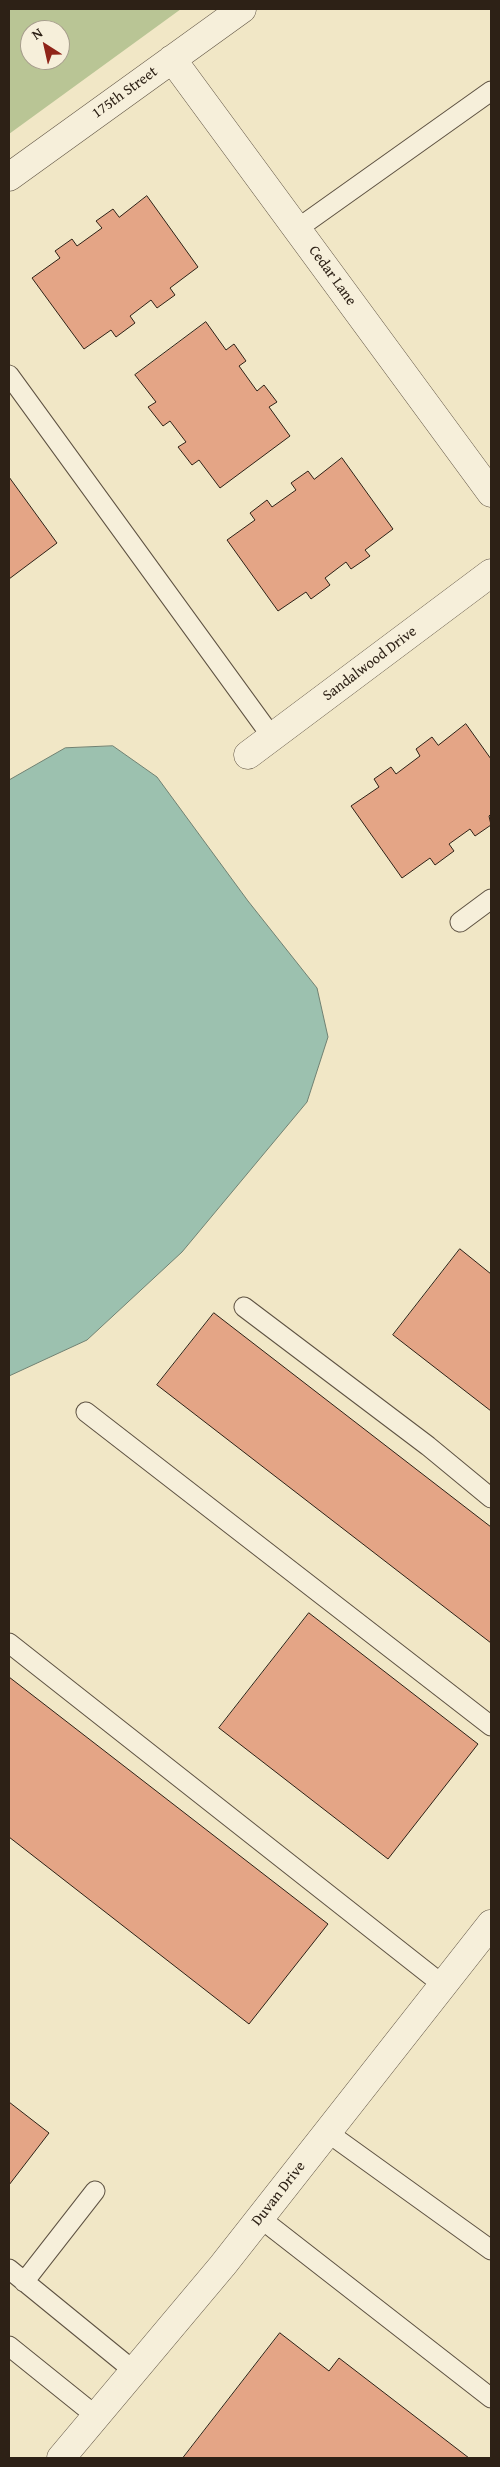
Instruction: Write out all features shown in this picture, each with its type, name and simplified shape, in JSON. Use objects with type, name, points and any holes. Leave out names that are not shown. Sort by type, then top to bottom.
[{"type":"street","name":"175th Street","points":[[9,177],[242,9]]},
{"type":"street","name":"Cedar Lane","points":[[172,59],[491,493]]},
{"type":"street","name":"Sandalwood Drive","points":[[248,755],[491,573]]},
{"type":"street","name":"Duvan Drive","points":[[60,2458],[260,2218],[491,1924]]},
{"type":"lane","points":[[297,229],[491,91]]},
{"type":"lane","points":[[9,375],[272,737]]},
{"type":"lane","points":[[460,922],[491,899]]},
{"type":"lane","points":[[244,1307],[428,1446],[491,1498]]},
{"type":"lane","points":[[86,1412],[491,1726]]},
{"type":"lane","points":[[9,1643],[443,1985]]},
{"type":"lane","points":[[327,2132],[491,2250]]},
{"type":"lane","points":[[24,2282],[95,2191]]},
{"type":"lane","points":[[260,2218],[491,2398]]},
{"type":"lane","points":[[9,2269],[134,2371]]},
{"type":"lane","points":[[9,2346],[96,2416]]},
{"type":"shaded area","points":[[9,9],[181,9],[9,134]]},
{"type":"shaded area","points":[[113,746],[157,777],[248,901],[317,988],[328,1037],[307,1102],[182,1252],[87,1340],[9,1376],[9,780],[65,748]]},
{"type":"building","points":[[147,196],[198,267],[170,288],[175,295],[157,308],[151,300],[130,316],[135,323],[116,337],[111,330],[84,349],[32,278],[60,258],[55,251],[72,239],[77,246],[102,228],[96,221],[113,209],[119,217]]},
{"type":"building","points":[[206,322],[226,350],[234,344],[246,361],[239,366],[257,391],[264,385],[277,402],[269,407],[290,436],[220,488],[199,460],[192,465],[178,447],[186,442],[170,421],[163,426],[148,407],[156,402],[135,375]]},
{"type":"building","points":[[342,458],[393,529],[365,550],[370,556],[351,569],[346,562],[325,578],[330,585],[311,599],[306,592],[278,611],[227,540],[255,520],[250,513],[267,500],[272,507],[296,490],[291,483],[308,471],[314,479]]},
{"type":"building","points":[[9,477],[57,543],[9,579]]},
{"type":"building","points":[[466,724],[491,759],[491,814],[489,816],[491,825],[475,836],[470,829],[449,844],[454,851],[435,865],[430,858],[402,878],[351,806],[379,787],[374,779],[391,767],[396,774],[420,756],[416,749],[432,737],[438,745]]},
{"type":"building","points":[[460,1249],[491,1274],[491,1411],[393,1335]]},
{"type":"building","points":[[214,1313],[491,1527],[491,1643],[157,1385]]},
{"type":"building","points":[[309,1613],[478,1744],[388,1859],[219,1728]]},
{"type":"building","points":[[9,1677],[328,1924],[249,2024],[9,1837]]},
{"type":"building","points":[[9,2102],[49,2133],[9,2185]]},
{"type":"building","points":[[280,2333],[329,2371],[339,2358],[469,2458],[183,2458]]}]
